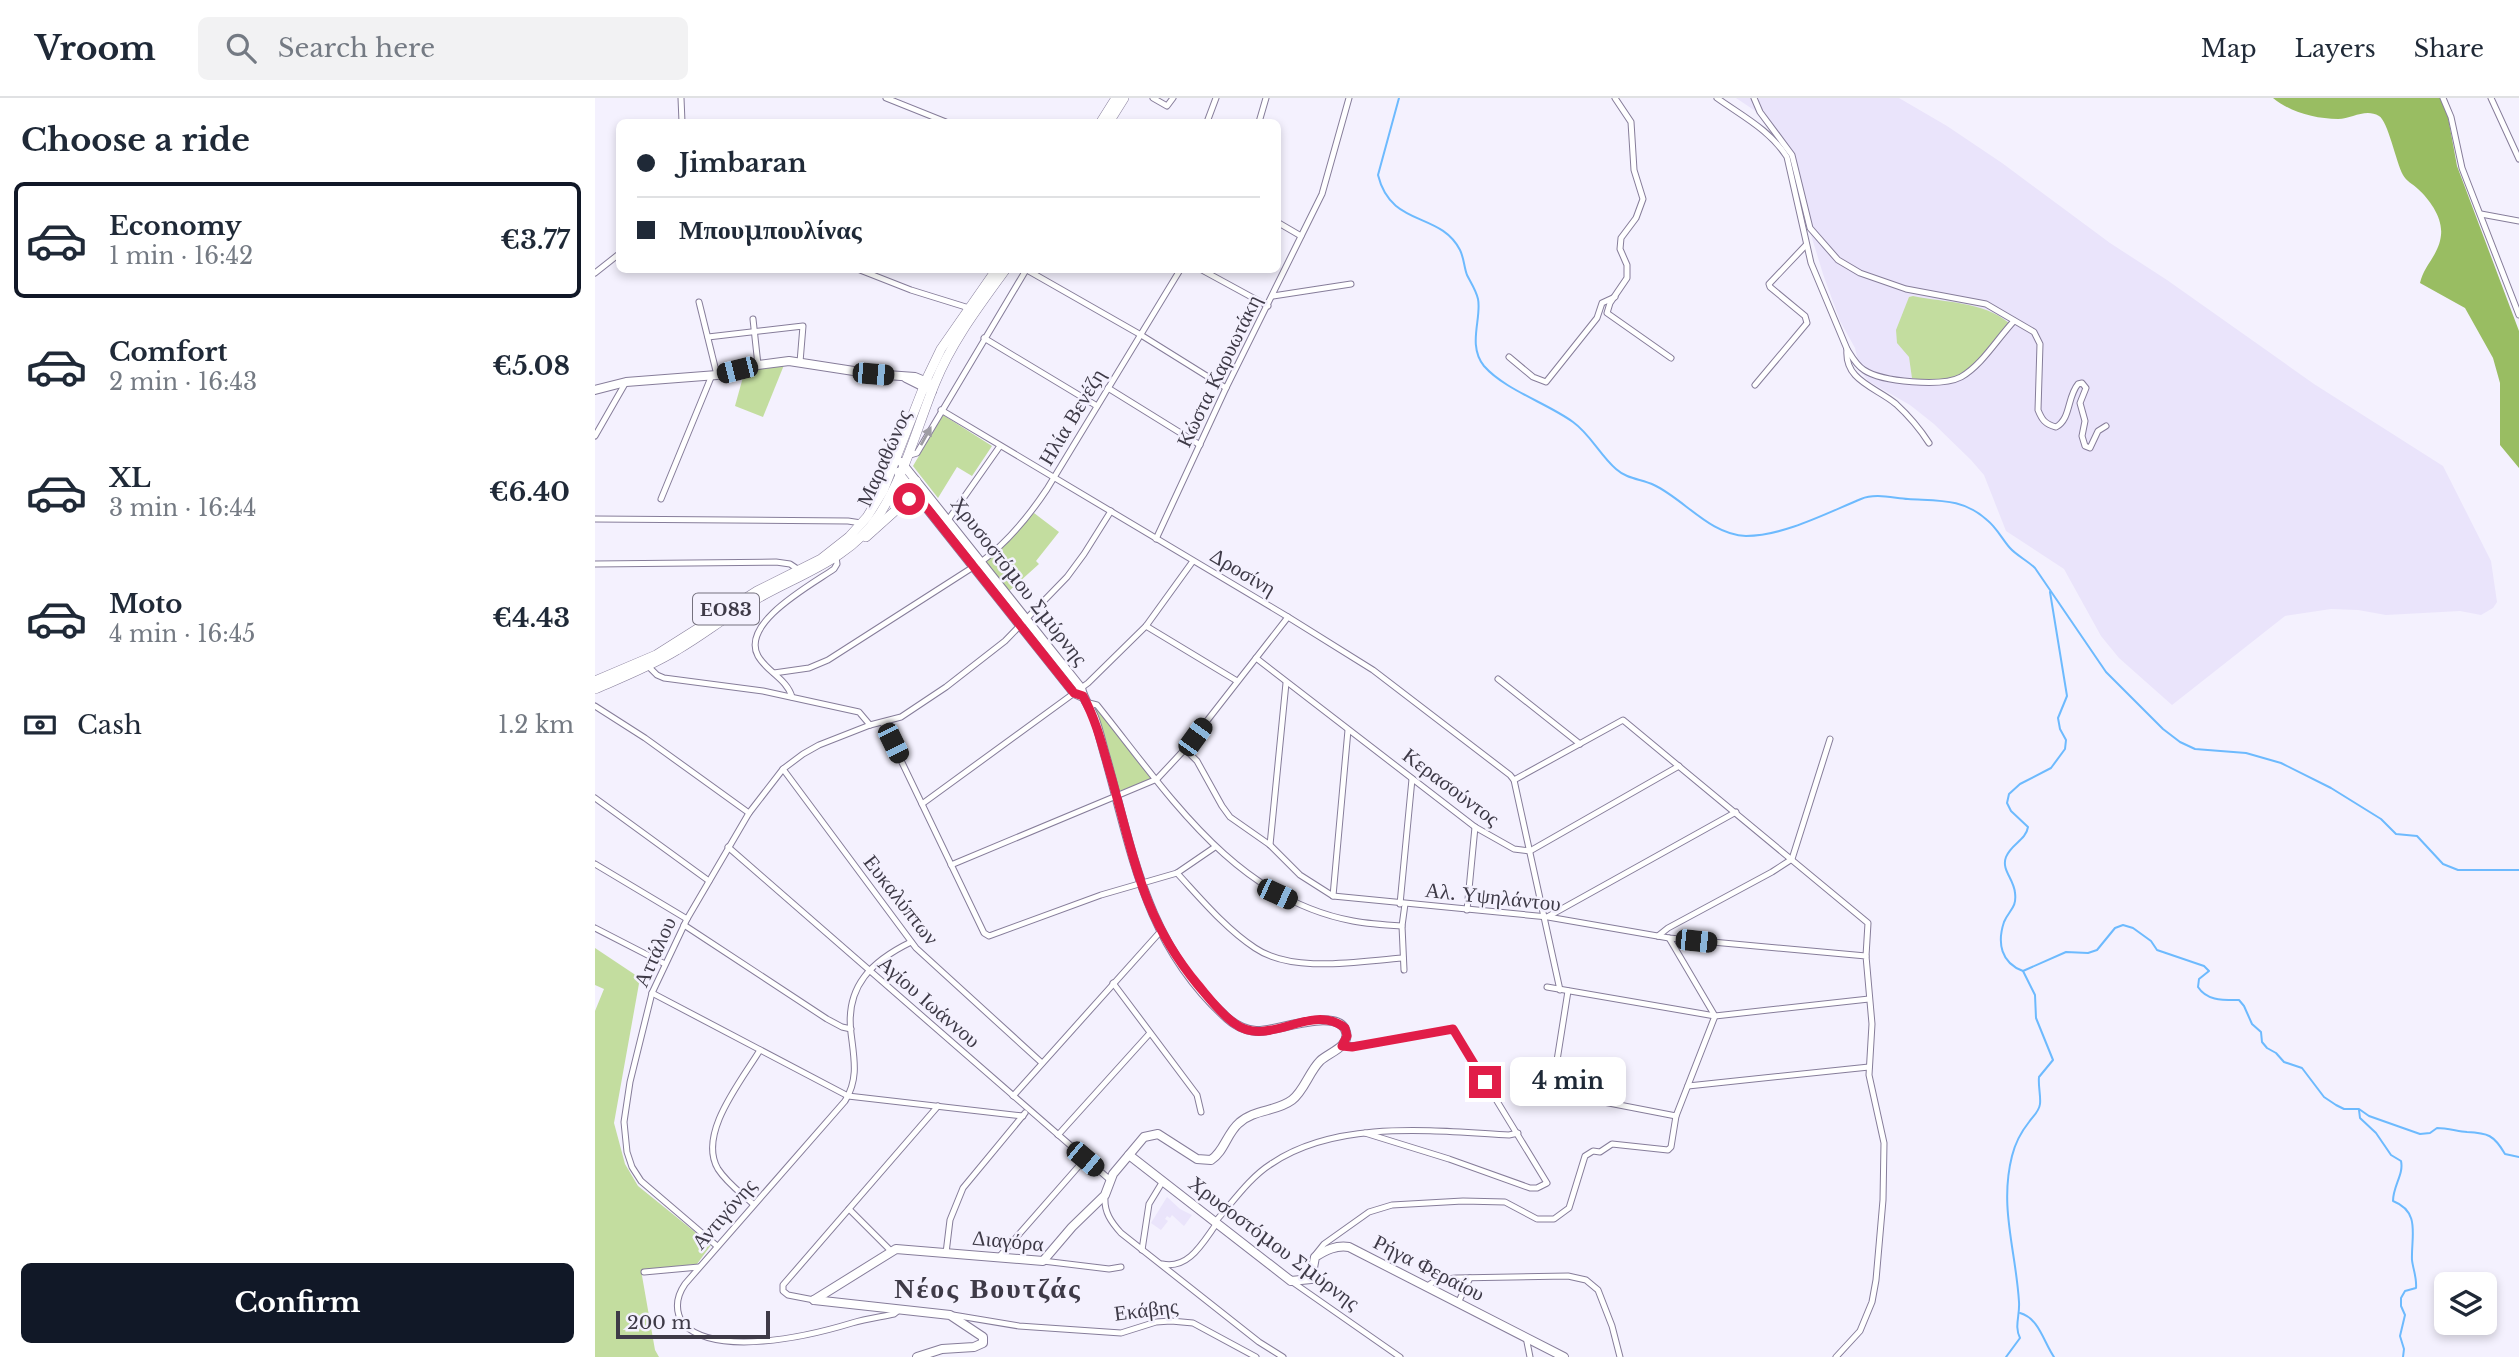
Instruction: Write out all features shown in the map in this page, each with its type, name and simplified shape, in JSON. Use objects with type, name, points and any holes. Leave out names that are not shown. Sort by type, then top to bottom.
[{"type":"main road","points":[[1110,119],[1116,98]]},
{"type":"main road","points":[[1111,119],[1124,98]]},
{"type":"main road","name":"Μαραθώνος","points":[[595,689],[648,666],[760,596],[836,556],[854,543],[881,513],[941,349],[994,273]]},
{"type":"main road","name":"Μαραθώνος","points":[[929,386],[974,311],[1003,273]]},
{"type":"main road","name":"Μαραθώνος","points":[[595,681],[656,655],[742,599],[834,550],[862,524],[900,464]]},
{"type":"main road","points":[[854,543],[871,535],[915,493],[916,481]]},
{"type":"street","points":[[681,98],[682,119]]},
{"type":"street","points":[[886,98],[938,119]]},
{"type":"street","points":[[1153,98],[1167,106],[1173,98]]},
{"type":"street","points":[[1208,119],[1216,98]]},
{"type":"street","points":[[1260,119],[1266,98]]},
{"type":"street","name":"Κώστα Καρυωτάκη","points":[[1156,539],[1226,388],[1322,194],[1349,98]]},
{"type":"street","points":[[1615,98],[1631,122],[1633,170],[1643,199],[1641,209],[1620,241],[1628,271],[1624,285],[1607,313],[1671,358]]},
{"type":"street","points":[[1717,98],[1766,132],[1779,144],[1787,157],[1806,245],[1815,273],[1847,349],[1865,372],[1919,382],[1949,382],[1968,372],[2014,321]]},
{"type":"street","points":[[1754,98],[1760,111],[1781,136],[1792,155],[1810,228],[1838,260],[1860,273],[1906,289],[1986,304],[2034,332],[2040,344],[2038,410],[2041,419],[2056,427],[2062,424],[2066,418],[2070,396],[2078,384],[2082,383],[2086,388],[2080,403],[2085,421],[2082,436],[2085,446],[2090,447],[2098,432],[2106,426]]},
{"type":"street","points":[[2443,98],[2451,117],[2462,168],[2519,316]]},
{"type":"street","points":[[2491,98],[2519,159]]},
{"type":"street","points":[[2481,214],[2519,221]]},
{"type":"street","points":[[1281,224],[1301,236]]},
{"type":"street","points":[[1755,385],[1807,323],[1805,316],[1769,284],[1806,245]]},
{"type":"street","points":[[595,273],[616,256]]},
{"type":"street","points":[[868,273],[968,308]]},
{"type":"street","points":[[900,464],[917,453],[1024,273]]},
{"type":"street","points":[[1031,273],[1141,335],[1226,388]]},
{"type":"street","name":"Ηλία Βενέζη","points":[[774,673],[809,668],[828,660],[977,564],[1019,526],[1054,479],[1178,273]]},
{"type":"street","points":[[1208,273],[1268,306]]},
{"type":"street","points":[[1273,296],[1351,284]]},
{"type":"street","points":[[1510,357],[1533,377],[1546,382],[1597,318],[1602,303],[1615,297]]},
{"type":"street","points":[[661,499],[715,375],[699,302]]},
{"type":"street","points":[[753,318],[758,365]]},
{"type":"street","points":[[708,337],[803,326],[800,362]]},
{"type":"street","points":[[984,338],[1097,406]]},
{"type":"street","points":[[1847,349],[1846,362],[1862,383],[1898,406],[1929,443]]},
{"type":"street","points":[[595,390],[626,382],[715,375],[789,361],[906,378],[915,377],[929,386]]},
{"type":"street","points":[[595,436],[626,382]]},
{"type":"street","points":[[1108,388],[1200,445]]},
{"type":"street","name":"Δροσίνη","points":[[941,410],[1288,617],[1387,680],[1514,780]]},
{"type":"street","points":[[948,520],[1000,446]]},
{"type":"street","name":"Χρυσοστόμου Σμύρνης","points":[[900,464],[948,520],[977,564]]},
{"type":"street","name":"Χρυσοστόμου Σμύρνης","points":[[900,464],[915,493],[1082,692],[1096,723],[1140,884],[1160,932],[1175,956],[1221,1012],[1239,1027],[1262,1031],[1309,1020],[1330,1021],[1345,1028],[1347,1036],[1342,1046],[1321,1059],[1293,1099],[1242,1120],[1229,1134],[1215,1158],[1201,1161],[1154,1134],[1144,1137],[1109,1179]]},
{"type":"street","name":"Αττάλου","points":[[717,1245],[641,1181],[632,1167],[625,1147],[623,1127],[625,1107],[652,993],[686,922],[749,813],[783,769],[811,748],[870,725],[901,717],[946,687],[1025,623],[1077,564],[1111,511]]},
{"type":"street","points":[[595,519],[848,521],[862,524]]},
{"type":"street","points":[[792,697],[790,688],[759,658],[755,637],[759,627],[782,606],[834,569],[837,564],[836,556]]},
{"type":"street","points":[[922,804],[1082,692],[1146,626],[1193,561]]},
{"type":"street","points":[[595,564],[776,562],[790,564],[799,570]]},
{"type":"street","points":[[951,865],[1157,779],[1185,749],[1288,617]]},
{"type":"street","points":[[1146,626],[1237,681]]},
{"type":"street","name":"Κερασούντος","points":[[1256,658],[1475,827],[1514,849],[1530,851]]},
{"type":"street","points":[[648,666],[664,678],[792,697],[859,712],[870,725]]},
{"type":"street","points":[[1498,679],[1580,744]]},
{"type":"street","points":[[1270,845],[1286,683]]},
{"type":"street","points":[[1082,692],[1097,705],[1215,847],[1263,885],[1292,901],[1346,920],[1402,926]]},
{"type":"street","points":[[595,705],[749,813]]},
{"type":"street","points":[[1560,990],[1514,780],[1623,720],[1868,923],[1863,956],[1872,1032],[1870,1087],[1884,1151],[1883,1200],[1876,1280],[1866,1321],[1854,1340],[1836,1357]]},
{"type":"street","points":[[883,723],[984,933],[989,936],[1051,913],[1177,873],[1215,847]]},
{"type":"street","points":[[1333,896],[1348,730]]},
{"type":"street","points":[[1658,936],[1792,859],[1830,739]]},
{"type":"street","name":"Αλ. Υψηλάντου","points":[[1185,749],[1205,773],[1226,812],[1270,845],[1300,875],[1333,896],[1546,917],[1669,938],[1863,956]]},
{"type":"street","points":[[1530,851],[1679,766]]},
{"type":"street","name":"Ευκαλύπτων","points":[[783,769],[911,942],[1042,1063]]},
{"type":"street","points":[[1404,970],[1402,904],[1412,779]]},
{"type":"street","points":[[595,798],[709,881]]},
{"type":"street","points":[[1546,917],[1736,812]]},
{"type":"street","points":[[1467,910],[1475,827]]},
{"type":"street","name":"Αγίου Ιωάννου","points":[[728,847],[1109,1179]]},
{"type":"street","points":[[595,864],[686,922],[827,1019],[851,1029]]},
{"type":"street","points":[[1177,873],[1248,942],[1266,954],[1317,964],[1403,958]]},
{"type":"street","points":[[595,928],[665,964]]},
{"type":"street","points":[[1013,1096],[1160,932]]},
{"type":"street","points":[[1669,938],[1715,1016]]},
{"type":"street","name":"Αντιγόνης","points":[[718,1348],[690,1333],[678,1312],[680,1291],[848,1096],[856,1067],[851,1029],[852,1003],[868,970],[886,955],[911,942]]},
{"type":"street","points":[[1112,983],[1197,1095],[1201,1112]]},
{"type":"street","points":[[1547,988],[1715,1016],[1869,999]]},
{"type":"street","points":[[1568,991],[1552,1092],[1676,1116]]},
{"type":"street","points":[[652,993],[848,1096],[1007,1112],[1023,1116]]},
{"type":"street","points":[[1291,1281],[1311,1279],[1315,1257],[1324,1244],[1379,1208],[1475,1201],[1505,1202],[1542,1220],[1560,1216],[1569,1208],[1588,1153],[1600,1152],[1618,1143],[1668,1150],[1671,1147],[1676,1116],[1715,1016]]},
{"type":"street","points":[[1342,1046],[1364,1045],[1453,1029],[1548,1183],[1530,1188],[1365,1133]]},
{"type":"street","points":[[1058,1135],[1150,1033]]},
{"type":"street","points":[[753,1204],[719,1170],[711,1146],[715,1125],[760,1050]]},
{"type":"street","points":[[1688,1086],[1869,1068]]},
{"type":"street","points":[[814,1300],[891,1251],[849,1209],[938,1106]]},
{"type":"street","points":[[946,1253],[950,1220],[963,1188],[1028,1110]]},
{"type":"street","points":[[1159,1263],[1183,1263],[1250,1182],[1273,1163],[1313,1145],[1336,1138],[1382,1131],[1518,1133]]},
{"type":"street","name":"Χρυσοστόμου Σμύρνης","points":[[1129,1155],[1291,1281],[1400,1357]]},
{"type":"street","points":[[999,1257],[1085,1159]]},
{"type":"street","points":[[1109,1179],[1105,1195],[1107,1211],[1113,1224],[1259,1342],[1283,1357]]},
{"type":"street","points":[[1142,1250],[1149,1204],[1163,1181]]},
{"type":"street","points":[[1043,1261],[1072,1227],[1105,1195]]},
{"type":"street","name":"Εκάβης","points":[[849,1209],[783,1285],[783,1291],[788,1295],[1019,1326],[1122,1333],[1156,1322],[1193,1323],[1256,1357]]},
{"type":"street","name":"Ρήγα Φεραίου","points":[[1315,1257],[1333,1248],[1349,1247],[1564,1357]]},
{"type":"street","name":"Διαγόρα","points":[[891,1251],[899,1249],[999,1257],[1109,1269],[1121,1267]]},
{"type":"street","points":[[644,1272],[699,1267]]},
{"type":"street","points":[[1426,1287],[1436,1280],[1470,1278],[1568,1276],[1586,1280],[1602,1297],[1620,1357]]},
{"type":"street","points":[[1458,1303],[1470,1278]]},
{"type":"street","points":[[771,1348],[855,1322],[894,1314],[898,1310]]},
{"type":"street","points":[[917,1357],[942,1349],[983,1343],[980,1333],[950,1315]]},
{"type":"street","points":[[1526,1337],[1530,1357]]},
{"type":"shaded area","points":[[1736,98],[1899,98],[2002,163],[2110,243],[2314,384],[2443,466],[2491,561],[2497,602],[2493,608],[2481,615],[2460,611],[2386,615],[2331,609],[2285,616],[2172,705],[2119,658],[2101,636],[2064,569],[2006,531],[1984,475],[1971,460],[1934,424],[1910,405],[1868,381],[1860,370],[1855,348],[1840,321],[1823,274],[1808,225],[1794,158],[1779,136],[1754,110]]},
{"type":"shaded area","points":[[1167,1197],[1180,1209],[1192,1215],[1184,1226],[1172,1215],[1170,1218],[1167,1216],[1165,1219],[1168,1221],[1161,1230],[1151,1223]]},
{"type":"green space","points":[[2273,98],[2440,98],[2448,117],[2457,166],[2519,331],[2519,468],[2500,445],[2500,383],[2493,358],[2465,308],[2420,283],[2440,242],[2440,222],[2427,198],[2403,175],[2382,119],[2369,113],[2343,119],[2321,118],[2295,111]]},
{"type":"green space","points":[[1909,297],[1988,310],[2009,323],[1979,359],[1959,375],[1931,381],[1912,378],[1909,357],[1897,343],[1896,330]]},
{"type":"green space","points":[[784,365],[763,417],[735,406],[743,377],[748,371]]},
{"type":"green space","points":[[943,415],[992,446],[972,476],[957,467],[938,498],[913,466]]},
{"type":"green space","points":[[1034,513],[1059,532],[1036,561],[1039,564],[1009,591],[985,563]]},
{"type":"green space","points":[[1095,707],[1153,780],[1119,791]]},
{"type":"green space","points":[[595,948],[640,978],[614,1123],[625,1164],[638,1186],[711,1245],[697,1264],[641,1270],[655,1350],[659,1357],[595,1357],[595,1011],[604,989],[595,985]]},
{"type":"waterway","points":[[1399,98],[1378,175],[1384,192],[1393,204],[1441,229],[1460,250],[1478,299],[1476,349],[1479,358],[1484,366],[1503,382],[1563,415],[1579,427],[1620,472],[1665,491],[1721,530],[1746,536],[1790,528],[1872,496],[1940,501],[1969,508],[1991,523],[2013,551],[2035,568],[2106,672],[2163,729],[2180,742],[2195,749],[2246,753],[2281,763],[2331,788],[2381,819],[2396,834],[2417,836],[2443,864],[2458,870],[2519,870]]},
{"type":"waterway","points":[[2050,592],[2067,696],[2058,718],[2066,740],[2065,749],[2051,768],[2020,784],[2009,794],[2007,803],[2011,811],[2028,827],[2008,853],[2005,862],[2015,898],[2014,906],[2004,922],[2001,937],[2005,958],[2023,971],[2066,952],[2088,953],[2097,950],[2115,928],[2123,925],[2133,928],[2151,941],[2157,950],[2204,966],[2209,971],[2199,979],[2198,987],[2202,992],[2216,999],[2239,1000],[2252,1024],[2261,1032],[2262,1042],[2267,1048],[2284,1062],[2302,1068],[2324,1097],[2336,1105],[2344,1109],[2359,1109],[2369,1116],[2420,1134],[2430,1133],[2437,1128],[2485,1134],[2494,1139],[2505,1154],[2519,1157]]},
{"type":"waterway","points":[[2006,1357],[2020,1338],[2017,1329],[2017,1283],[2009,1229],[2008,1175],[2017,1143],[2039,1107],[2039,1077],[2053,1060],[2036,1018],[2035,995],[2023,971]]},
{"type":"waterway","points":[[2359,1110],[2360,1118],[2376,1133],[2391,1155],[2401,1161],[2393,1201],[2408,1211],[2413,1226],[2412,1260],[2416,1288],[2405,1291],[2401,1298],[2405,1315],[2400,1336],[2404,1349],[2403,1357]]},
{"type":"waterway","points":[[2020,1313],[2036,1325],[2054,1357]]},
{"type":"district","name":"Νέος Βουτζάς","points":[[988,1288]]},
{"type":"route","points":[[909,499],[915,493],[1074,693],[1083,696],[1096,723],[1140,884],[1154,920],[1175,956],[1221,1012],[1239,1027],[1256,1031],[1271,1031],[1309,1020],[1330,1021],[1345,1028],[1347,1036],[1342,1046],[1352,1047],[1453,1029],[1485,1082]]}]
